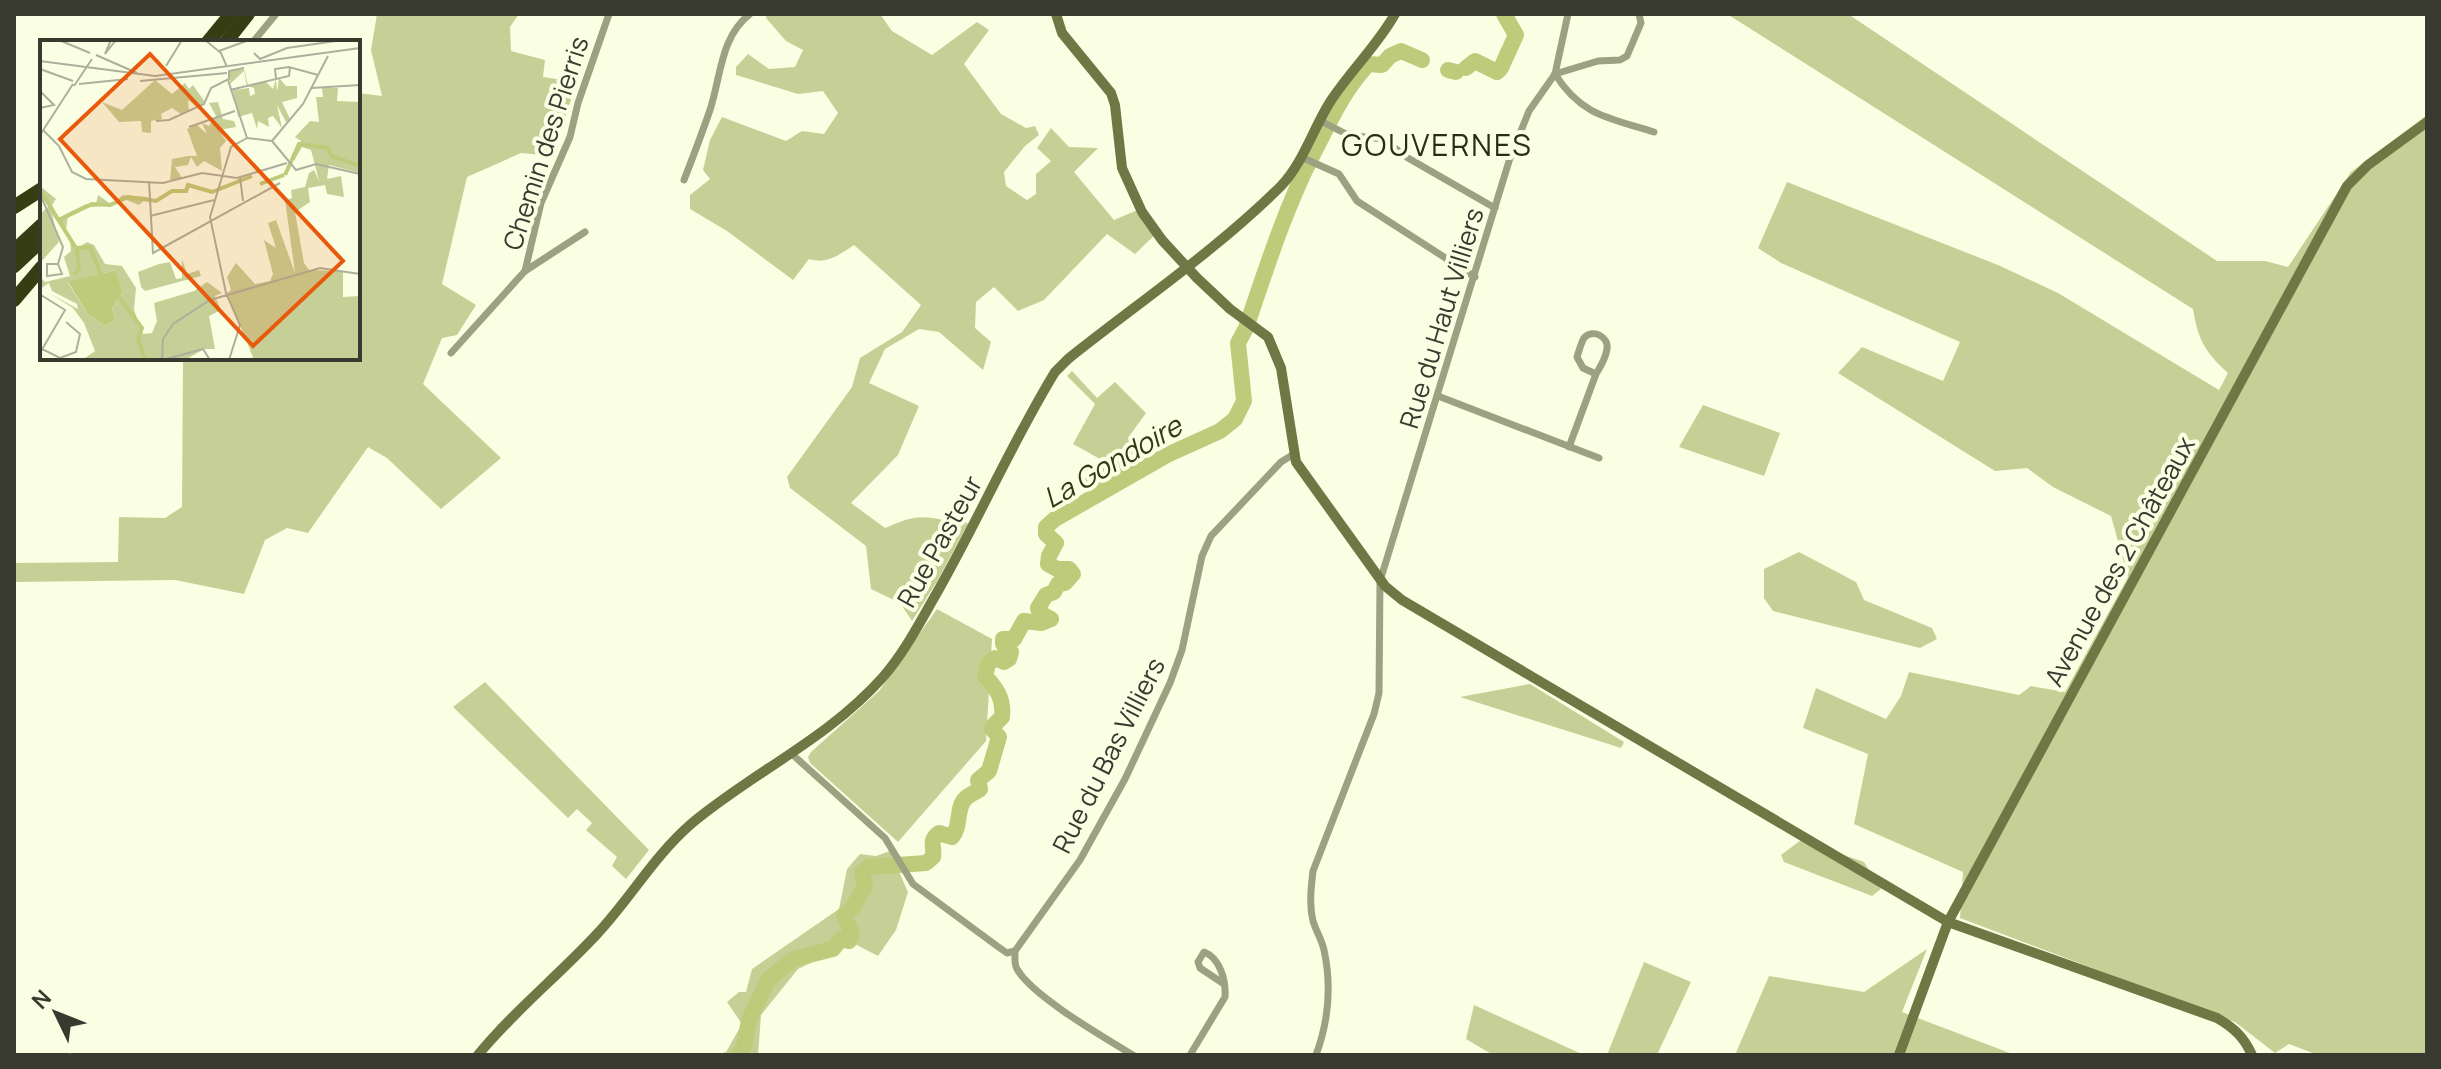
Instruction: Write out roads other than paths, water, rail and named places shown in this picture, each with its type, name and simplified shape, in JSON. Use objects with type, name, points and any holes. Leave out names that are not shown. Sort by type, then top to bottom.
[{"type":"highway","points":[[210,40],[231,14]]},
{"type":"highway","points":[[228,40],[248,14]]},
{"type":"highway","points":[[14,207],[40,190]]},
{"type":"highway","points":[[14,251],[40,227]]},
{"type":"highway","points":[[14,266],[40,242]]},
{"type":"highway","points":[[14,300],[40,269]]},
{"type":"street","points":[[255,40],[276,14]]},
{"type":"street","name":"Chemin des Pierris","points":[[451,353],[525,271],[541,203],[570,137],[578,103],[609,14]]},
{"type":"street","points":[[684,180],[711,107],[724,54],[732,34],[750,14]]},
{"type":"street","points":[[1056,14],[1062,33],[1111,93],[1115,105],[1118,147],[1129,188],[1162,240],[1186,266],[1268,337],[1277,357],[1296,462],[1380,581],[1402,600],[1948,922],[2217,1018],[2245,1040],[2252,1055]]},
{"type":"street","name":"Rue Pasteur","points":[[478,1055],[517,1010],[598,932],[672,842],[716,805],[793,755],[852,708],[884,676],[948,573],[1055,372],[1186,266],[1307,160],[1340,87],[1395,14]]},
{"type":"street","points":[[1568,14],[1555,74],[1567,94],[1585,108],[1654,132]]},
{"type":"street","points":[[1555,74],[1627,56],[1641,23],[1639,14]]},
{"type":"street","name":"Rue du Haut Villiers","points":[[1316,1055],[1326,1028],[1329,1004],[1324,948],[1311,908],[1313,871],[1374,714],[1379,693],[1380,581],[1510,158],[1529,111],[1555,74]]},
{"type":"street","name":"Avenue des 2 Châteaux","points":[[1899,1055],[1948,922],[2347,186],[2368,165],[2427,122]]},
{"type":"street","points":[[1324,123],[1348,135],[1383,139],[1408,158],[1495,208]]},
{"type":"street","points":[[1307,160],[1340,175],[1359,202],[1475,277]]},
{"type":"street","points":[[525,271],[585,232]]},
{"type":"street","points":[[1569,447],[1608,346],[1600,335],[1591,334],[1583,339],[1577,357],[1583,368],[1596,374]]},
{"type":"street","points":[[1438,396],[1599,458]]},
{"type":"street","name":"Rue du Bas Villiers","points":[[1015,951],[1080,860],[1125,779],[1182,650],[1202,556],[1211,536],[1281,462],[1294,454]]},
{"type":"street","points":[[793,755],[885,838],[913,884],[1007,953],[1015,951],[1017,969],[1026,979],[1057,1006],[1133,1055]]},
{"type":"street","points":[[1190,1055],[1223,1002],[1224,984]]},
{"type":"waterway","name":"La Gondoire","points":[[1466,68],[1475,61],[1497,72],[1501,68],[1516,35],[1504,14]]},
{"type":"waterway","name":"La Gondoire","points":[[1368,64],[1382,65],[1390,56],[1401,51],[1422,60]]},
{"type":"waterway","name":"La Gondoire","points":[[738,1055],[744,1047],[749,1020],[768,980],[793,959],[833,949],[841,939],[849,941],[852,934],[844,915],[853,907],[865,886],[862,872],[869,867],[926,863],[933,857],[936,836],[939,833],[952,837],[955,832],[963,801],[980,789],[978,780],[989,771],[999,737],[992,729],[1002,717],[1002,705],[996,690],[985,676],[988,664],[995,658],[1004,662],[1009,659],[1011,652],[1003,644],[1003,639],[1014,639],[1024,621],[1041,623],[1051,619],[1040,613],[1038,608],[1046,595],[1054,592],[1058,584],[1065,583],[1073,574],[1069,569],[1057,569],[1048,564],[1056,543],[1046,534],[1046,527],[1167,455],[1220,431],[1235,419],[1244,401],[1238,343],[1303,175],[1342,99],[1364,69]]},
{"type":"waterway","name":"La Gondoire","points":[[1448,70],[1456,72]]},
{"type":"district","name":"GOUVERNES","points":[[1437,144]]}]
